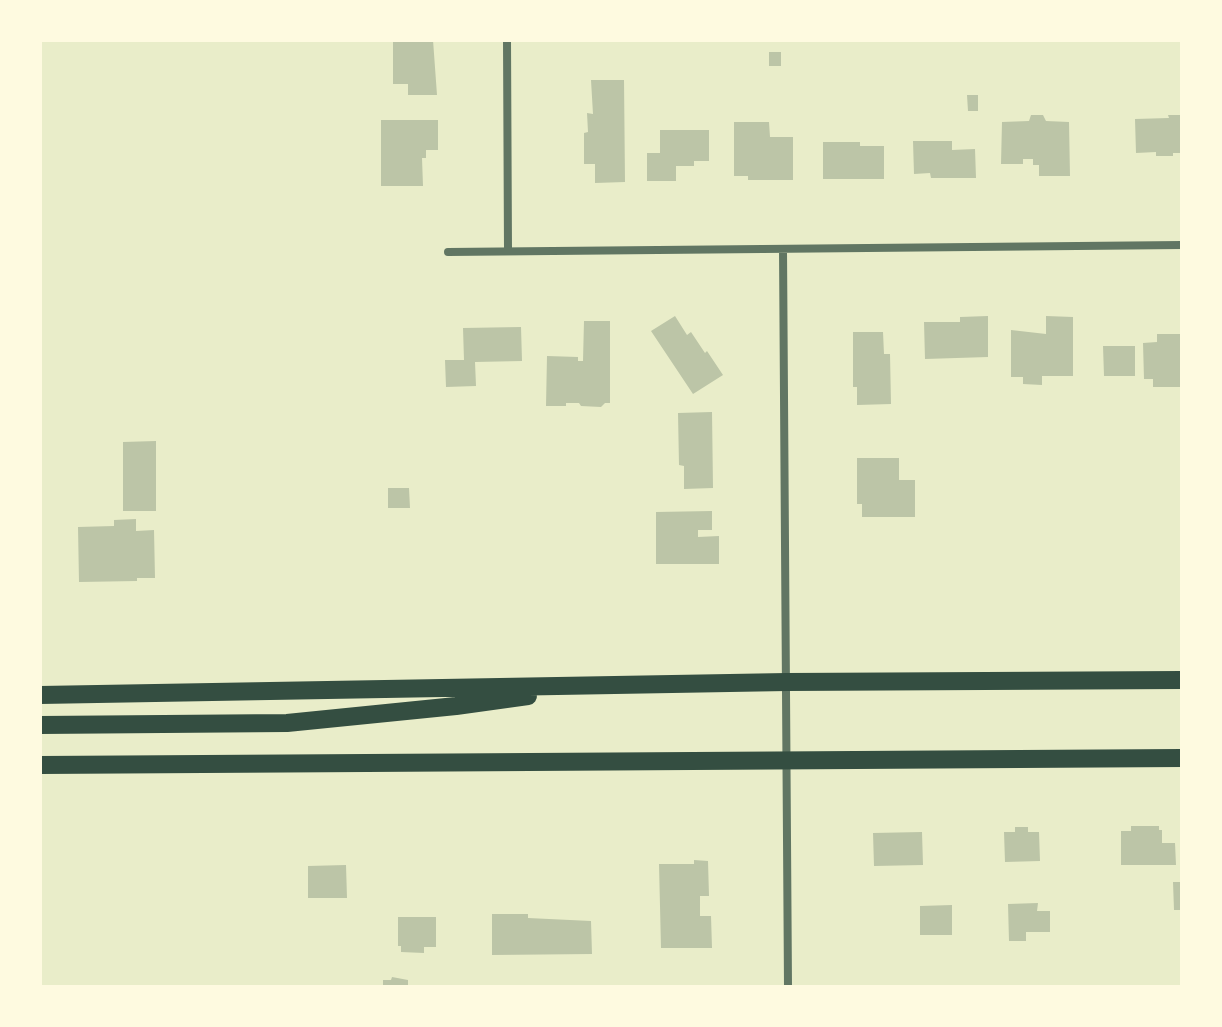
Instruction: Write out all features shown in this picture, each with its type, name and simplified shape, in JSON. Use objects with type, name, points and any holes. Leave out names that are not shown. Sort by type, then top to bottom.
[{"type":"main road","points":[[40,695],[787,682],[1182,680]]},
{"type":"main road","points":[[40,725],[299,722],[456,706],[602,685]]},
{"type":"main road","points":[[40,765],[1182,758]]},
{"type":"street","points":[[507,40],[508,251]]},
{"type":"street","points":[[448,252],[1182,245]]},
{"type":"street","points":[[783,249],[788,987]]},
{"type":"building","points":[[393,40],[433,40],[437,95],[408,95],[408,84],[393,84]]},
{"type":"building","points":[[769,52],[781,52],[781,66],[769,66]]},
{"type":"building","points":[[591,80],[624,80],[625,182],[595,183],[595,164],[584,164],[587,113],[593,114]]},
{"type":"building","points":[[967,95],[978,95],[978,111],[968,111]]},
{"type":"building","points":[[1031,115],[1043,115],[1046,121],[1069,122],[1070,176],[1039,176],[1039,165],[1033,165],[1033,159],[1023,159],[1023,164],[1001,164],[1002,122],[1029,121]]},
{"type":"building","points":[[1168,115],[1182,115],[1180,153],[1156,156],[1156,152],[1136,153],[1135,119],[1169,118]]},
{"type":"building","points":[[381,120],[438,120],[438,150],[426,150],[426,158],[422,158],[423,186],[381,186]]},
{"type":"building","points":[[734,122],[769,122],[770,137],[793,137],[793,180],[748,180],[748,176],[734,176]]},
{"type":"building","points":[[660,130],[709,130],[709,161],[694,161],[694,166],[676,166],[676,181],[647,181],[647,153],[660,153]]},
{"type":"building","points":[[913,141],[952,141],[952,150],[975,149],[976,178],[931,178],[930,173],[914,174]]},
{"type":"building","points":[[823,142],[860,142],[860,146],[884,146],[884,179],[823,179]]},
{"type":"building","points":[[675,316],[687,335],[691,332],[705,353],[707,351],[723,375],[693,394],[651,331]]},
{"type":"building","points":[[988,316],[988,357],[925,359],[924,322],[960,322],[960,317]]},
{"type":"building","points":[[1046,316],[1073,317],[1073,376],[1042,376],[1042,385],[1023,384],[1023,377],[1011,377],[1011,330],[1046,334]]},
{"type":"building","points":[[584,321],[610,321],[610,403],[601,407],[581,406],[579,403],[546,406],[547,356],[578,357],[578,361],[583,361]]},
{"type":"building","points":[[521,327],[522,361],[475,362],[476,386],[446,387],[445,360],[464,360],[463,328]]},
{"type":"building","points":[[853,332],[883,332],[884,354],[890,354],[891,404],[857,405],[857,387],[853,387]]},
{"type":"building","points":[[1157,334],[1182,334],[1182,387],[1153,387],[1153,379],[1144,379],[1143,343],[1157,342]]},
{"type":"building","points":[[1103,346],[1135,346],[1135,376],[1104,376]]},
{"type":"building","points":[[712,412],[713,488],[684,489],[684,466],[679,465],[678,413]]},
{"type":"building","points":[[156,441],[156,511],[123,511],[123,442]]},
{"type":"building","points":[[857,458],[899,458],[899,480],[915,480],[915,517],[862,517],[862,504],[857,504]]},
{"type":"building","points":[[388,488],[409,488],[410,508],[388,508]]},
{"type":"building","points":[[712,511],[712,530],[698,530],[698,537],[719,536],[719,564],[656,564],[656,512]]},
{"type":"building","points":[[136,519],[136,531],[154,530],[155,578],[79,582],[78,527],[114,526],[114,520]]},
{"type":"building","points":[[1131,826],[1159,826],[1162,843],[1175,843],[1176,865],[1121,865],[1121,831],[1131,831]]},
{"type":"building","points":[[1015,827],[1028,827],[1028,832],[1039,832],[1040,861],[1005,862],[1004,832],[1015,832]]},
{"type":"building","points":[[922,832],[923,865],[874,866],[873,833]]},
{"type":"building","points":[[694,860],[708,861],[709,896],[700,896],[700,916],[711,916],[712,948],[661,948],[659,864],[694,864]]},
{"type":"building","points":[[346,865],[347,898],[308,898],[308,866]]},
{"type":"building","points":[[1173,882],[1182,882],[1182,910],[1174,910]]},
{"type":"building","points":[[1038,903],[1037,911],[1050,911],[1050,932],[1026,932],[1026,941],[1009,941],[1008,904]]},
{"type":"building","points":[[952,905],[952,935],[920,935],[920,906]]},
{"type":"building","points":[[492,914],[528,914],[528,918],[591,921],[592,954],[492,955]]},
{"type":"building","points":[[398,917],[436,917],[436,947],[424,947],[424,953],[401,952],[401,946],[398,946]]},
{"type":"building","points":[[392,977],[408,980],[408,987],[383,987],[383,980],[391,980]]}]
